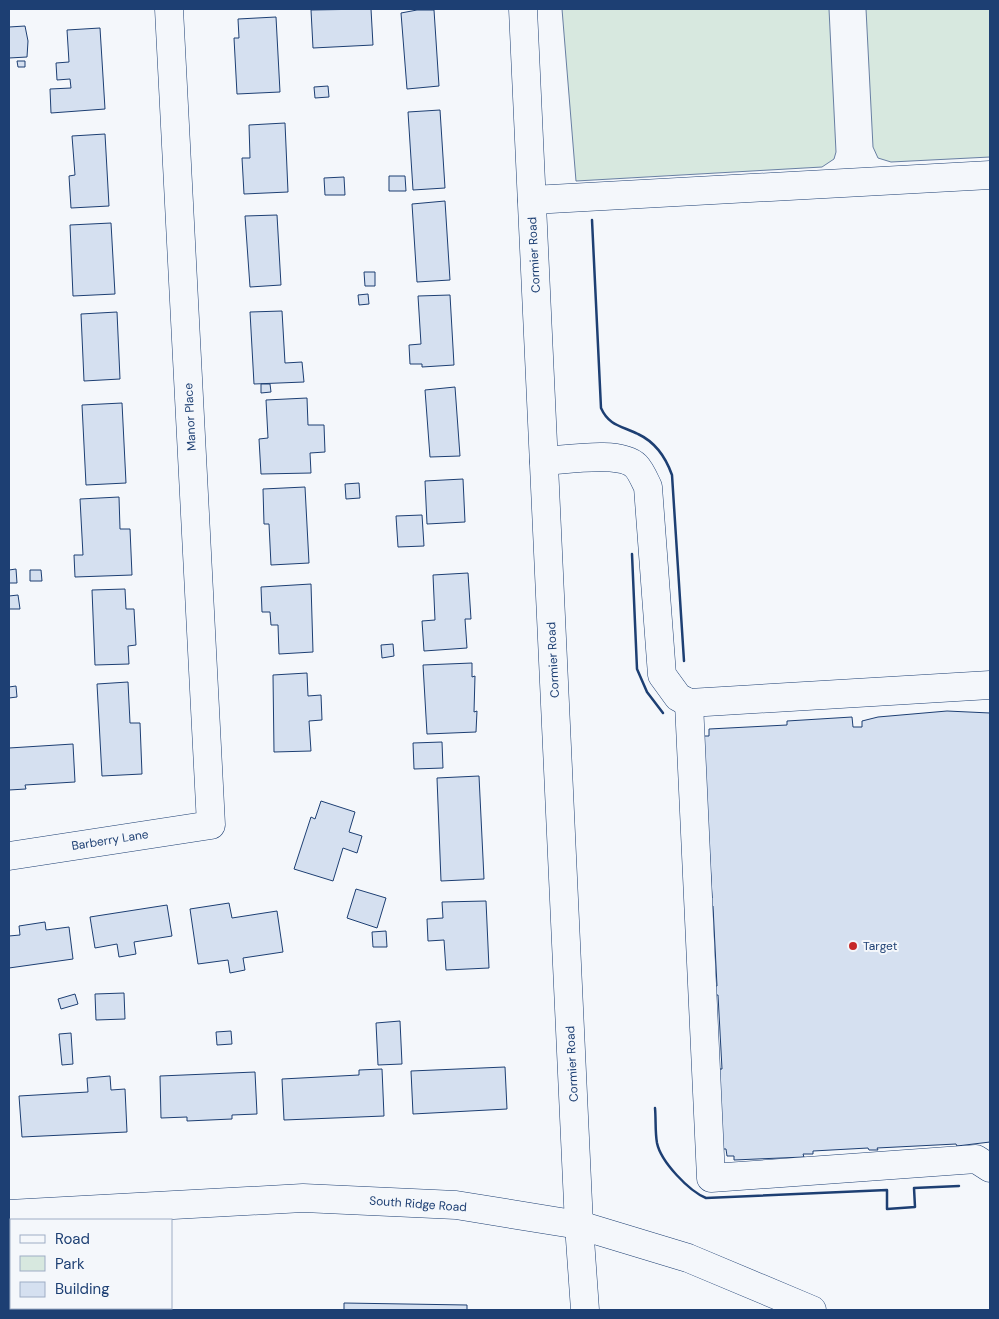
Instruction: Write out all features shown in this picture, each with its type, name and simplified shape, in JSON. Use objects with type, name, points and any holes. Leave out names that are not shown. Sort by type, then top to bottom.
[{"type":"street","name":"Manor Place","points":[[169,9],[211,825]]},
{"type":"street","name":"Cormier Road","points":[[523,9],[579,1225],[585,1310]]},
{"type":"street","points":[[532,200],[990,175]]},
{"type":"street","points":[[544,461],[607,457],[627,460],[637,467],[648,487],[662,675],[678,697],[689,703],[990,684]]},
{"type":"street","points":[[689,703],[711,1178],[976,1159],[990,1168]]},
{"type":"street","name":"Barberry Lane","points":[[9,856],[211,825]]},
{"type":"street","name":"South Ridge Road","points":[[9,1214],[108,1214],[303,1198],[456,1205],[579,1225],[688,1258],[812,1310]]},
{"type":"green space","points":[[562,9],[829,9],[836,152],[834,159],[822,167],[576,181]]},
{"type":"green space","points":[[866,9],[990,9],[990,157],[891,162],[878,158],[873,147]]},
{"type":"building","points":[[371,9],[373,45],[313,48],[311,10]]},
{"type":"building","points":[[417,10],[434,10],[439,86],[407,89],[401,13]]},
{"type":"building","points":[[276,17],[280,92],[237,94],[234,38],[239,38],[238,19]]},
{"type":"building","points":[[25,26],[28,41],[27,57],[9,58],[9,27]]},
{"type":"building","points":[[100,28],[105,109],[51,113],[50,89],[71,88],[70,79],[57,80],[56,63],[69,62],[67,30]]},
{"type":"building","points":[[17,61],[25,61],[25,67],[18,67]]},
{"type":"building","points":[[328,86],[329,97],[315,98],[314,87]]},
{"type":"building","points":[[440,110],[445,188],[413,190],[408,112]]},
{"type":"building","points":[[285,123],[288,192],[244,194],[242,158],[250,158],[249,125]]},
{"type":"building","points":[[105,134],[109,206],[71,208],[69,176],[75,175],[72,136]]},
{"type":"building","points":[[389,176],[405,176],[406,191],[389,191]]},
{"type":"building","points":[[344,177],[345,195],[325,195],[324,178]]},
{"type":"building","points":[[445,201],[450,280],[417,282],[412,204]]},
{"type":"building","points":[[277,215],[281,285],[250,287],[245,216]]},
{"type":"building","points":[[111,223],[115,294],[73,296],[70,225]]},
{"type":"building","points":[[364,272],[375,272],[375,286],[365,286]]},
{"type":"building","points":[[368,294],[369,304],[359,305],[358,295]]},
{"type":"building","points":[[450,295],[454,365],[422,367],[422,364],[410,364],[409,345],[421,344],[418,296]]},
{"type":"building","points":[[282,311],[285,363],[302,362],[304,382],[254,384],[250,312]]},
{"type":"building","points":[[117,312],[120,379],[84,381],[81,314]]},
{"type":"building","points":[[261,384],[270,384],[271,392],[261,393]]},
{"type":"building","points":[[455,387],[460,456],[430,457],[425,390]]},
{"type":"building","points":[[307,398],[308,425],[324,425],[325,452],[310,453],[311,473],[261,474],[259,439],[268,438],[266,400]]},
{"type":"building","points":[[122,403],[126,483],[86,485],[82,405]]},
{"type":"building","points":[[463,479],[465,522],[427,524],[425,481]]},
{"type":"building","points":[[359,483],[360,498],[346,499],[345,484]]},
{"type":"building","points":[[305,487],[309,563],[271,565],[269,524],[264,524],[263,489]]},
{"type":"building","points":[[119,497],[120,529],[130,529],[132,575],[75,577],[74,555],[83,555],[80,499]]},
{"type":"building","points":[[422,515],[424,546],[398,547],[396,516]]},
{"type":"building","points":[[16,569],[17,583],[9,583],[9,570]]},
{"type":"building","points":[[30,570],[41,570],[42,581],[30,581]]},
{"type":"building","points":[[468,573],[471,619],[465,619],[467,648],[424,651],[422,621],[435,620],[433,575]]},
{"type":"building","points":[[311,584],[313,652],[279,654],[278,625],[271,625],[270,612],[262,612],[261,587]]},
{"type":"building","points":[[125,589],[126,609],[134,609],[136,645],[128,646],[129,664],[95,665],[92,590]]},
{"type":"building","points":[[18,595],[20,609],[9,609],[9,596]]},
{"type":"building","points":[[393,644],[394,656],[382,658],[381,645]]},
{"type":"building","points":[[472,663],[472,677],[475,676],[474,712],[477,711],[476,732],[427,734],[423,665]]},
{"type":"building","points":[[307,673],[308,696],[321,695],[322,720],[309,721],[311,751],[274,752],[273,675]]},
{"type":"building","points":[[128,682],[130,723],[140,723],[142,774],[102,776],[97,684]]},
{"type":"building","points":[[16,686],[17,697],[9,698],[9,687]]},
{"type":"building","name":"Target","points":[[947,711],[990,713],[990,1142],[957,1146],[956,1144],[877,1148],[878,1150],[869,1150],[868,1148],[813,1151],[813,1154],[803,1154],[804,1157],[734,1160],[734,1156],[727,1156],[726,1149],[721,1149],[719,1069],[722,1069],[718,995],[715,995],[715,986],[717,986],[713,906],[710,906],[710,898],[712,898],[703,736],[709,736],[709,729],[787,725],[787,721],[852,717],[853,727],[862,727],[862,721],[878,717]]},
{"type":"building","points":[[442,742],[443,768],[414,769],[413,743]]},
{"type":"building","points":[[73,744],[75,782],[25,785],[26,789],[9,790],[9,748]]},
{"type":"building","points":[[479,776],[484,879],[441,881],[437,778]]},
{"type":"building","points":[[321,801],[355,812],[349,832],[362,836],[357,853],[343,848],[333,881],[294,869],[311,817],[315,819]]},
{"type":"building","points":[[356,889],[386,898],[377,928],[347,918]]},
{"type":"building","points":[[486,901],[489,968],[446,970],[444,940],[428,941],[427,919],[443,918],[442,902]]},
{"type":"building","points":[[229,903],[232,918],[277,911],[283,952],[243,958],[245,970],[230,973],[228,960],[198,964],[190,909]]},
{"type":"building","points":[[167,905],[172,936],[134,942],[136,954],[119,957],[117,944],[95,948],[90,917]]},
{"type":"building","points":[[45,922],[46,930],[69,927],[73,959],[9,968],[9,936],[20,935],[19,926]]},
{"type":"building","points":[[386,931],[387,947],[373,947],[372,932]]},
{"type":"building","points":[[124,993],[125,1019],[96,1020],[95,994]]},
{"type":"building","points":[[75,994],[78,1004],[61,1009],[58,999]]},
{"type":"building","points":[[400,1021],[402,1064],[378,1065],[376,1023]]},
{"type":"building","points":[[231,1031],[232,1044],[217,1045],[216,1032]]},
{"type":"building","points":[[71,1033],[73,1064],[62,1065],[59,1034]]},
{"type":"building","points":[[505,1067],[507,1109],[413,1114],[411,1071]]},
{"type":"building","points":[[382,1069],[384,1116],[284,1120],[282,1079],[359,1075],[359,1070]]},
{"type":"building","points":[[255,1072],[257,1114],[232,1115],[232,1119],[187,1121],[187,1117],[161,1118],[160,1076]]},
{"type":"building","points":[[110,1076],[111,1090],[125,1089],[127,1132],[22,1137],[19,1096],[88,1092],[87,1078]]},
{"type":"building","points":[[344,1303],[467,1305],[467,1310],[344,1310]]},
{"type":"wall","points":[[592,220],[601,408],[608,419],[616,425],[650,441],[667,463],[672,475],[684,661]]},
{"type":"wall","points":[[632,554],[637,669],[647,692],[663,713]]},
{"type":"wall","points":[[655,1108],[657,1143],[664,1159],[684,1183],[706,1198],[887,1190],[887,1209],[915,1207],[914,1188],[959,1186]]},
{"type":"place","name":"Target","points":[[853,946]]}]
